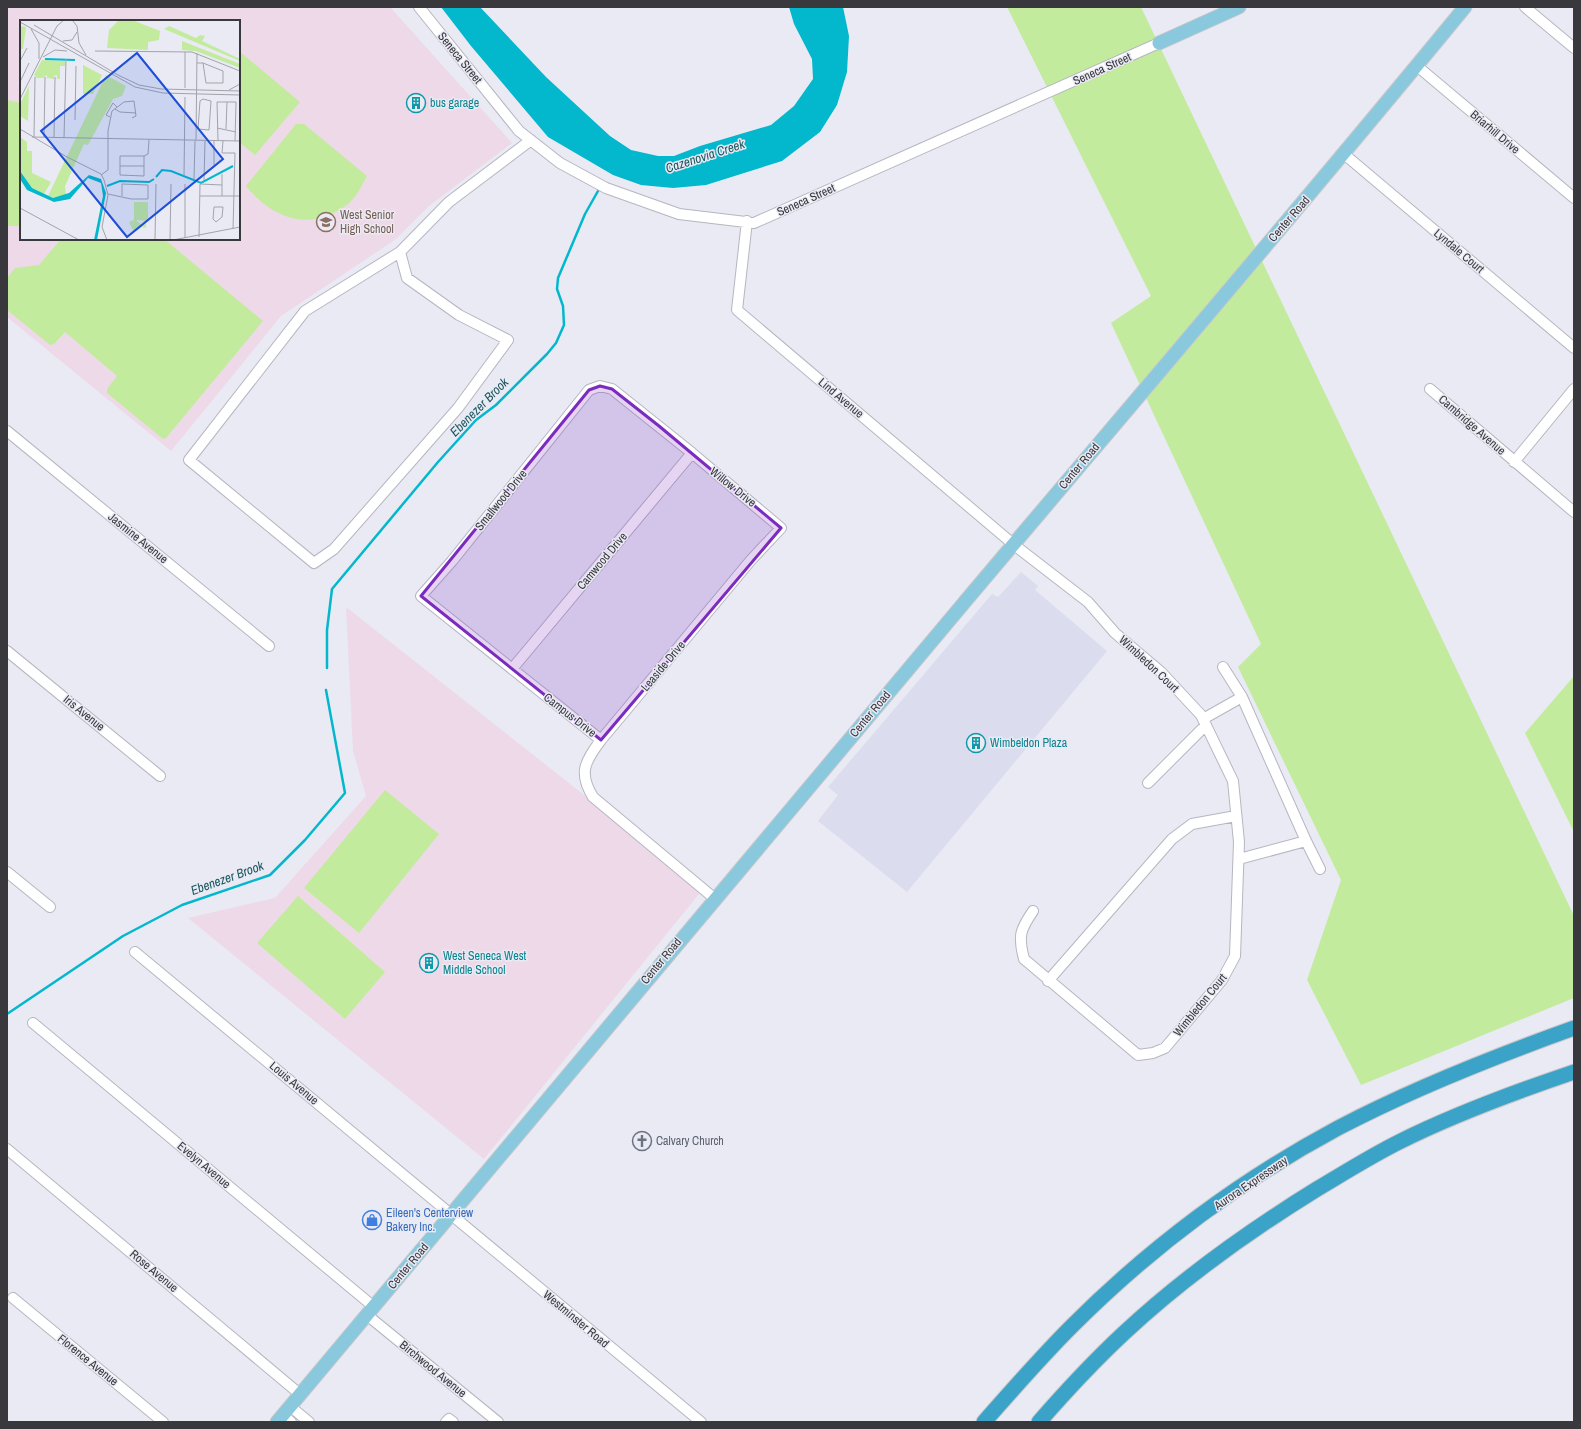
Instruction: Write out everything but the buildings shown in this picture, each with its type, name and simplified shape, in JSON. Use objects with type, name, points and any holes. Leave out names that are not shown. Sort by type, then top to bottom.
[{"type":"highway","name":"Aurora Expressway","points":[[984,1422],[1034,1365],[1073,1325],[1170,1239],[1231,1195],[1288,1158],[1337,1129],[1386,1104],[1510,1051],[1574,1028]]},
{"type":"highway","points":[[1039,1422],[1077,1380],[1131,1328],[1177,1288],[1228,1248],[1284,1210],[1399,1142],[1474,1109],[1574,1072]]},
{"type":"main road","name":"Seneca Street","points":[[1159,43],[1239,7]]},
{"type":"main road","name":"Center Road","points":[[285,1416],[714,898],[1344,154],[1465,7]]},
{"type":"street","name":"Seneca Street","points":[[419,7],[519,131],[560,163],[606,188],[679,214],[754,223],[1159,43]]},
{"type":"street","points":[[1525,7],[1574,48]]},
{"type":"street","name":"Briarhill Drive","points":[[1417,66],[1574,198]]},
{"type":"street","points":[[400,252],[407,278],[460,315],[508,340],[452,414],[334,549],[314,563],[189,460],[305,310],[400,252],[449,202],[531,140]]},
{"type":"street","name":"Lyndale Court","points":[[1344,154],[1574,348]]},
{"type":"street","name":"Lind Avenue","points":[[747,221],[737,310],[1013,544]]},
{"type":"street","name":"Smallwood Drive","points":[[459,626],[421,596],[452,561],[589,390],[600,386],[612,389],[618,394]]},
{"type":"street","name":"Cambridge Avenue","points":[[1430,389],[1574,512]]},
{"type":"street","name":"Cambridge Avenue","points":[[1514,462],[1574,389]]},
{"type":"street","name":"Willow Drive","points":[[618,394],[692,453],[781,528],[724,592]]},
{"type":"street","name":"Jasmine Avenue","points":[[7,431],[269,646]]},
{"type":"street","name":"Camwood Drive","points":[[512,669],[692,453]]},
{"type":"street","name":"Wimbledon Court","points":[[1013,544],[1088,602],[1116,633],[1161,672],[1201,714],[1233,781],[1239,859],[1235,956],[1222,980],[1165,1048],[1153,1053],[1138,1055],[1048,981],[1024,959],[1020,944],[1021,929],[1032,911]]},
{"type":"street","name":"Leaside Drive","points":[[601,740],[724,592]]},
{"type":"street","name":"Campus Drive","points":[[459,626],[601,740],[590,754],[584,771],[585,780],[593,797],[714,898]]},
{"type":"street","name":"Iris Avenue","points":[[7,651],[160,776]]},
{"type":"street","points":[[1223,667],[1242,697],[1320,869]]},
{"type":"street","points":[[1148,783],[1204,722],[1242,697]]},
{"type":"street","points":[[1048,981],[1172,839],[1192,824],[1236,816]]},
{"type":"street","points":[[1239,859],[1306,841]]},
{"type":"street","points":[[7,872],[50,907]]},
{"type":"street","name":"Louis Avenue","points":[[135,952],[451,1215]]},
{"type":"street","name":"Evelyn Avenue","points":[[33,1023],[371,1311]]},
{"type":"street","name":"Rose Avenue","points":[[7,1149],[301,1395]]},
{"type":"street","name":"Westminster Road","points":[[451,1215],[701,1422]]},
{"type":"street","name":"Florence Avenue","points":[[13,1298],[163,1422]]},
{"type":"street","name":"Birchwood Avenue","points":[[371,1311],[498,1422]]},
{"type":"street","points":[[285,1416],[309,1422]]},
{"type":"street","points":[[446,1422],[449,1418],[453,1422]]},
{"type":"highlighted area","points":[[600,386],[612,389],[659,426],[781,528],[601,740],[421,596],[589,390]]},
{"type":"shaded area","name":"West Senior High School","points":[[7,7],[390,7],[512,143],[429,206],[396,239],[281,316],[171,451],[7,317]]},
{"type":"shaded area","points":[[1021,572],[1038,586],[1035,590],[1107,651],[907,892],[818,821],[838,795],[828,787],[992,594],[998,597]]},
{"type":"shaded area","points":[[346,607],[703,889],[484,1159],[188,918],[275,898],[366,796],[353,751]]},
{"type":"green space","points":[[1007,7],[1141,7],[1574,916],[1574,998],[1361,1085],[1307,980],[1341,880],[1238,667],[1261,644],[1111,323],[1151,296]]},
{"type":"green space","points":[[240,52],[300,102],[255,155],[240,143]]},
{"type":"green space","points":[[7,100],[20,103],[20,226],[7,226]]},
{"type":"green space","points":[[296,124],[304,124],[367,176],[359,191],[348,204],[334,213],[320,218],[307,220],[280,214],[268,207],[246,186]]},
{"type":"green space","points":[[60,240],[165,240],[263,321],[166,438],[163,439],[107,393],[107,389],[117,376],[65,332],[54,344],[50,345],[7,310],[7,278],[15,268],[39,265]]},
{"type":"green space","points":[[1574,676],[1574,832],[1525,733]]},
{"type":"green space","points":[[385,790],[439,834],[359,933],[304,888]]},
{"type":"green space","points":[[298,896],[385,972],[345,1019],[257,943]]},
{"type":"water","name":"Cazenovia Creek","points":[[441,7],[480,7],[546,77],[610,136],[631,150],[658,156],[674,156],[700,146],[771,125],[794,106],[813,79],[812,59],[794,24],[789,7],[843,7],[849,36],[847,72],[837,105],[820,132],[782,161],[706,185],[673,188],[641,185],[613,175],[548,137],[471,46]]},
{"type":"waterway","name":"Ebenezer Brook","points":[[327,668],[327,630],[332,589],[438,462],[476,420],[496,405],[556,343],[564,325],[563,306],[557,289],[558,278],[585,214],[598,191]]},
{"type":"waterway","name":"Ebenezer Brook","points":[[7,1014],[123,936],[182,905],[270,875],[305,840],[345,793],[326,690]]},
{"type":"place","name":"bus garage","points":[[416,103]]},
{"type":"place","name":"West Senior High School","points":[[326,222]]},
{"type":"place","name":"Wimbeldon Plaza","points":[[976,743]]},
{"type":"place","name":"West Seneca West Middle School","points":[[429,963]]},
{"type":"place","name":"Calvary Church","points":[[642,1141]]},
{"type":"place","name":"Eileen's Centerview Bakery Inc.","points":[[372,1220]]}]
